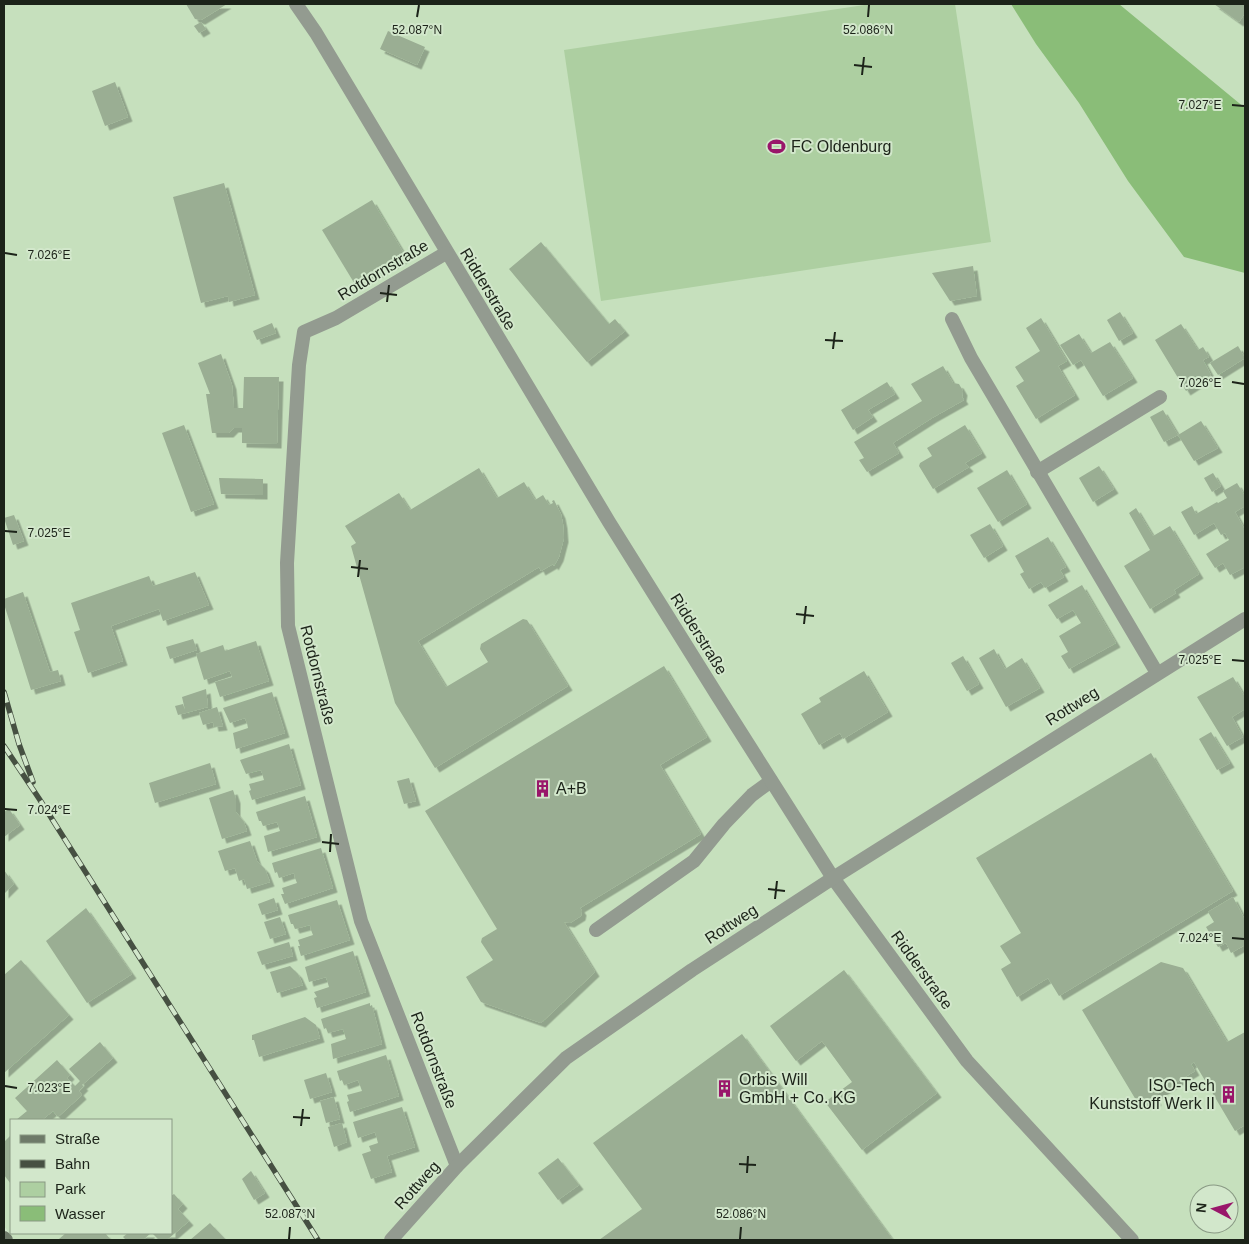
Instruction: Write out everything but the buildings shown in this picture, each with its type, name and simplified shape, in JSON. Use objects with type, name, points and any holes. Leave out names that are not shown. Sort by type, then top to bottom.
[{"type":"street","name":"Ridderstraße","points":[[296,4],[316,33],[609,522],[833,878],[967,1061],[1132,1240]]},
{"type":"street","name":"Rotdornstraße","points":[[446,252],[336,318],[304,332],[299,365],[286,563],[288,626],[361,921],[457,1166]]},
{"type":"street","points":[[952,319],[970,358],[1036,472],[1157,673]]},
{"type":"street","points":[[1036,472],[1160,397]]},
{"type":"street","name":"Rottweg","points":[[391,1240],[457,1166],[566,1058],[692,970],[833,878],[1245,619]]},
{"type":"street","points":[[596,930],[694,862],[724,824],[752,795],[772,781]]},
{"type":"shaded area","points":[[4,4],[1245,4],[1245,1240],[14,1240],[4,1226]]},
{"type":"green space","name":"FC Oldenburg","points":[[871,4],[955,4],[991,242],[601,301],[564,50]]},
{"type":"water","points":[[1011,4],[1119,4],[1245,108],[1245,273],[1184,257],[1128,181],[1079,103],[1036,44]]},
{"type":"railway","points":[[4,692],[19,744],[33,782]]},
{"type":"railway","points":[[4,746],[318,1240]]},
{"type":"place","name":"FC Oldenburg","points":[[777,146]]},
{"type":"place","name":"A+B","points":[[542,788]]},
{"type":"place","name":"Orbis Will GmbH + Co. KG","points":[[725,1088]]},
{"type":"place","name":"ISO-Tech Kunststoff Werk II","points":[[1229,1094]]}]
